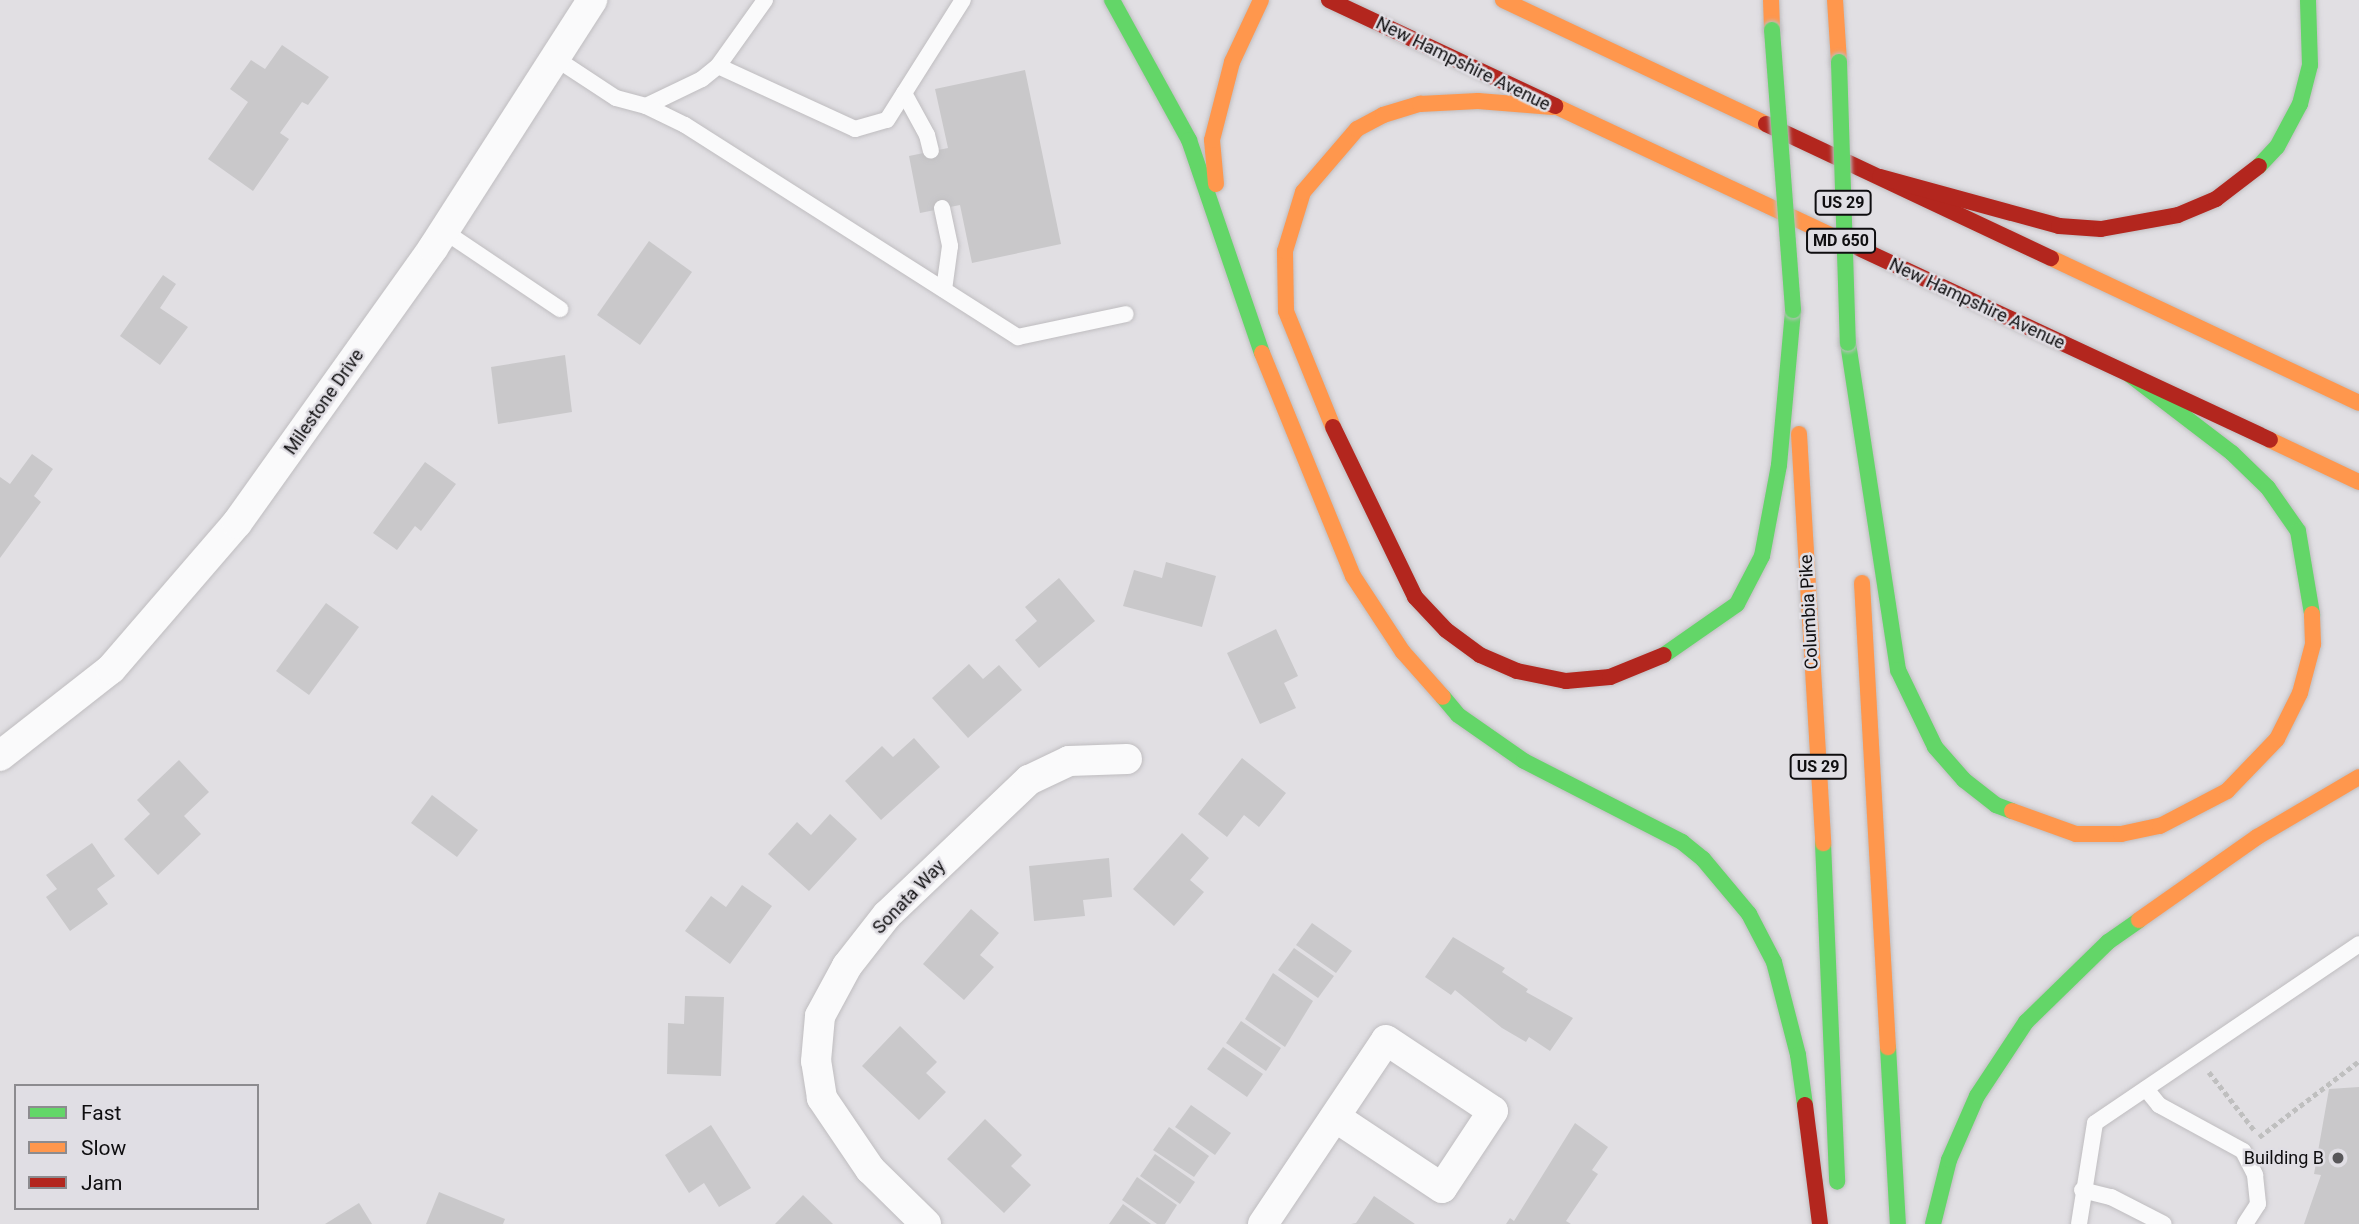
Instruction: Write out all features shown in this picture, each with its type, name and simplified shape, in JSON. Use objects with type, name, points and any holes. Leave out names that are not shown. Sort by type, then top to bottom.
[{"type":"main road","points":[[1112,0],[1144,51],[1189,140],[1315,488],[1353,576],[1402,652],[1458,715],[1524,761],[1579,793],[1682,842],[1703,859],[1749,914],[1774,961],[1785,997],[1798,1055],[1820,1224]]},
{"type":"main road","points":[[1219,225],[1212,140],[1232,62],[1261,0]]},
{"type":"main road","name":"New Hampshire Avenue","points":[[1329,0],[2359,482]]},
{"type":"main road","points":[[1503,0],[2359,402]]},
{"type":"main road","name":"Columbia Pike","points":[[1771,0],[1793,310],[1824,861],[1837,1196]]},
{"type":"main road","points":[[1880,177],[2059,226],[2101,229],[2142,225],[2204,204],[2246,178],[2270,155],[2300,104],[2310,65],[2308,0]]},
{"type":"main road","name":"US 29","points":[[1836,3],[1848,343],[1859,534]]},
{"type":"main road","points":[[1553,107],[1478,101],[1420,104],[1383,115],[1357,129],[1328,158],[1303,192],[1285,251],[1286,311],[1347,460],[1415,597],[1446,630],[1480,655],[1517,671],[1566,681],[1610,677],[1652,664],[1737,604],[1762,556],[1774,491],[1793,310]]},
{"type":"main road","points":[[1848,343],[1898,670],[1913,709],[1935,747],[1964,780],[1996,806],[2076,834],[2121,834],[2160,826],[2227,790],[2277,739],[2301,694],[2313,644],[2311,595],[2298,531],[2267,488],[2232,453],[2130,375]]},
{"type":"main road","name":"US 29","points":[[1861,561],[1898,1224]]},
{"type":"main road","points":[[1933,1224],[1949,1160],[1978,1096],[2026,1021],[2108,942],[2257,837],[2359,777]]},
{"type":"street","name":"Milestone Drive","points":[[0,756],[111,669],[237,523],[444,231],[592,0]]},
{"type":"street","name":"Sonata Way","points":[[926,1224],[870,1170],[822,1098],[816,1060],[820,1016],[847,966],[887,915],[1029,780],[1069,761],[1127,759]]},
{"type":"street","points":[[1263,1224],[1386,1040],[1493,1111],[1442,1188],[1335,1117]]},
{"type":"lane","points":[[646,106],[702,79],[718,66],[765,0]]},
{"type":"lane","points":[[718,66],[855,128],[887,120],[963,0]]},
{"type":"lane","points":[[555,58],[616,98],[646,106],[685,125],[1018,337],[1126,314]]},
{"type":"lane","points":[[904,93],[927,135],[930,151]]},
{"type":"lane","points":[[942,208],[950,246],[944,290]]},
{"type":"lane","points":[[444,231],[561,309]]},
{"type":"lane","points":[[2079,1224],[2082,1190],[2095,1123],[2359,944]]},
{"type":"lane","points":[[2146,1089],[2159,1105],[2243,1151],[2255,1175],[2258,1204],[2245,1224]]},
{"type":"lane","points":[[2082,1190],[2111,1197],[2164,1224]]},
{"type":"path","points":[[2254,1142],[2359,1061]]},
{"type":"path","points":[[2199,1074],[2207,1069],[2260,1136]]},
{"type":"building","points":[[282,45],[329,77],[308,105],[302,102],[280,133],[289,139],[253,191],[208,159],[248,102],[230,89],[251,60],[265,69]]},
{"type":"building","points":[[1025,70],[1061,244],[972,263],[960,205],[920,213],[909,156],[948,148],[935,89]]},
{"type":"building","points":[[649,241],[692,272],[640,345],[597,315]]},
{"type":"building","points":[[163,275],[176,284],[160,308],[188,327],[160,365],[120,336]]},
{"type":"building","points":[[565,355],[572,412],[498,424],[491,367]]},
{"type":"building","points":[[32,454],[53,469],[34,496],[41,502],[0,558],[0,477],[10,484]]},
{"type":"building","points":[[425,462],[456,484],[421,531],[415,526],[397,550],[373,533]]},
{"type":"building","points":[[1166,562],[1216,576],[1202,627],[1123,606],[1134,570],[1162,578]]},
{"type":"building","points":[[1059,578],[1095,621],[1039,668],[1015,640],[1037,621],[1025,607]]},
{"type":"building","points":[[326,603],[359,627],[309,695],[276,671]]},
{"type":"building","points":[[1276,629],[1298,676],[1284,683],[1296,708],[1260,724],[1227,653]]},
{"type":"building","points":[[969,664],[983,679],[999,665],[1022,690],[968,738],[932,698]]},
{"type":"building","points":[[914,738],[940,767],[881,820],[845,781],[882,746],[893,757]]},
{"type":"building","points":[[1242,758],[1286,793],[1259,827],[1244,815],[1227,837],[1198,814]]},
{"type":"building","points":[[179,760],[209,792],[184,816],[201,834],[158,875],[124,839],[150,814],[137,800]]},
{"type":"building","points":[[432,795],[478,830],[457,857],[411,823]]},
{"type":"building","points":[[830,814],[857,839],[809,891],[768,854],[797,822],[811,835]]},
{"type":"building","points":[[1182,833],[1209,858],[1190,880],[1204,892],[1174,926],[1133,889]]},
{"type":"building","points":[[92,843],[115,876],[97,889],[108,904],[70,931],[46,897],[57,889],[46,875]]},
{"type":"building","points":[[1109,858],[1112,897],[1083,900],[1085,916],[1034,921],[1029,866]]},
{"type":"building","points":[[742,885],[772,906],[730,964],[685,931],[711,896],[726,907]]},
{"type":"building","points":[[971,909],[999,933],[980,955],[994,967],[964,1000],[923,964]]},
{"type":"building","points":[[1312,923],[1352,951],[1336,973],[1296,945]]},
{"type":"building","points":[[1453,937],[1505,968],[1502,972],[1528,989],[1526,992],[1573,1018],[1550,1051],[1529,1037],[1526,1042],[1502,1028],[1455,990],[1451,995],[1425,977]]},
{"type":"building","points":[[1294,948],[1334,976],[1318,998],[1278,970]]},
{"type":"building","points":[[1273,973],[1313,1001],[1285,1047],[1245,1019]]},
{"type":"building","points":[[685,996],[724,997],[721,1076],[667,1074],[668,1023],[684,1024]]},
{"type":"building","points":[[1241,1021],[1281,1048],[1266,1071],[1226,1043]]},
{"type":"building","points":[[900,1026],[937,1062],[926,1073],[946,1092],[919,1120],[862,1066]]},
{"type":"building","points":[[1223,1047],[1263,1074],[1247,1097],[1207,1069]]},
{"type":"building","name":"Building B","points":[[2359,1087],[2359,1224],[2304,1224],[2321,1175],[2314,1174],[2329,1089]]},
{"type":"building","points":[[1191,1105],[1231,1133],[1215,1155],[1175,1127]]},
{"type":"building","points":[[985,1119],[1022,1155],[1011,1166],[1031,1185],[1004,1213],[947,1159]]},
{"type":"building","points":[[1575,1123],[1608,1147],[1592,1170],[1598,1174],[1566,1221],[1571,1224],[1506,1224],[1510,1218],[1514,1221]]},
{"type":"building","points":[[711,1125],[751,1188],[719,1207],[704,1183],[689,1193],[665,1155]]},
{"type":"building","points":[[1169,1127],[1209,1156],[1194,1177],[1153,1150]]},
{"type":"building","points":[[1155,1154],[1195,1182],[1180,1204],[1140,1176]]},
{"type":"building","points":[[1137,1177],[1177,1205],[1165,1224],[1157,1224],[1122,1200]]},
{"type":"building","points":[[439,1192],[505,1219],[503,1224],[426,1224]]},
{"type":"building","points":[[803,1195],[833,1224],[775,1224]]},
{"type":"building","points":[[1374,1196],[1415,1224],[1351,1224],[1356,1223]]},
{"type":"building","points":[[359,1203],[372,1224],[325,1224]]},
{"type":"building","points":[[1123,1204],[1151,1224],[1109,1224]]},
{"type":"traffic: fast","points":[[1112,0],[1189,140],[1262,353]]},
{"type":"traffic: fast","points":[[2259,166],[2277,147],[2300,104],[2310,65],[2308,0]]},
{"type":"traffic: fast","points":[[1772,30],[1793,310]]},
{"type":"traffic: fast","points":[[1839,62],[1848,343]]},
{"type":"traffic: fast","points":[[1664,655],[1737,604],[1762,556],[1779,465],[1793,310]]},
{"type":"traffic: fast","points":[[1848,343],[1898,670],[1935,747],[1964,780],[1996,805],[2012,811]]},
{"type":"traffic: fast","points":[[2130,375],[2232,453],[2268,488],[2298,531],[2312,614]]},
{"type":"traffic: fast","points":[[1443,697],[1458,715],[1524,761],[1682,842],[1703,859],[1749,914],[1774,962],[1798,1055],[1805,1105]]},
{"type":"traffic: fast","points":[[1823,843],[1837,1182]]},
{"type":"traffic: fast","points":[[1933,1224],[1949,1160],[1977,1096],[2026,1022],[2108,942],[2139,920]]},
{"type":"traffic: fast","points":[[1888,1047],[1898,1224]]},
{"type":"traffic: slow","points":[[1216,184],[1212,140],[1232,62],[1261,0]]},
{"type":"traffic: slow","points":[[1503,0],[1766,124]]},
{"type":"traffic: slow","points":[[1771,0],[1772,30]]},
{"type":"traffic: slow","points":[[1835,0],[1839,62]]},
{"type":"traffic: slow","points":[[1333,427],[1286,311],[1285,251],[1303,192],[1357,129],[1383,115],[1420,104],[1478,101],[1553,107]]},
{"type":"traffic: slow","points":[[1555,106],[1833,236]]},
{"type":"traffic: slow","points":[[2051,258],[2359,403]]},
{"type":"traffic: slow","points":[[1262,353],[1353,576],[1403,652],[1443,697]]},
{"type":"traffic: slow","points":[[1799,434],[1823,843]]},
{"type":"traffic: slow","points":[[2270,440],[2359,482]]},
{"type":"traffic: slow","points":[[1862,583],[1888,1047]]},
{"type":"traffic: slow","points":[[2012,811],[2076,834],[2121,834],[2160,826],[2227,791],[2277,739],[2300,693],[2313,644],[2312,614]]},
{"type":"traffic: slow","points":[[2139,920],[2257,837],[2359,777]]},
{"type":"traffic: jam","points":[[1329,0],[1555,106]]},
{"type":"traffic: jam","points":[[1766,124],[2051,258]]},
{"type":"traffic: jam","points":[[1880,177],[2059,226],[2101,229],[2178,215],[2216,199],[2259,166]]},
{"type":"traffic: jam","points":[[1833,236],[2270,440]]},
{"type":"traffic: jam","points":[[1333,427],[1415,597],[1446,630],[1480,655],[1517,671],[1566,681],[1610,677],[1664,655]]},
{"type":"traffic: jam","points":[[1805,1105],[1820,1224]]},
{"type":"place","name":"Building B","points":[[2338,1158]]}]
